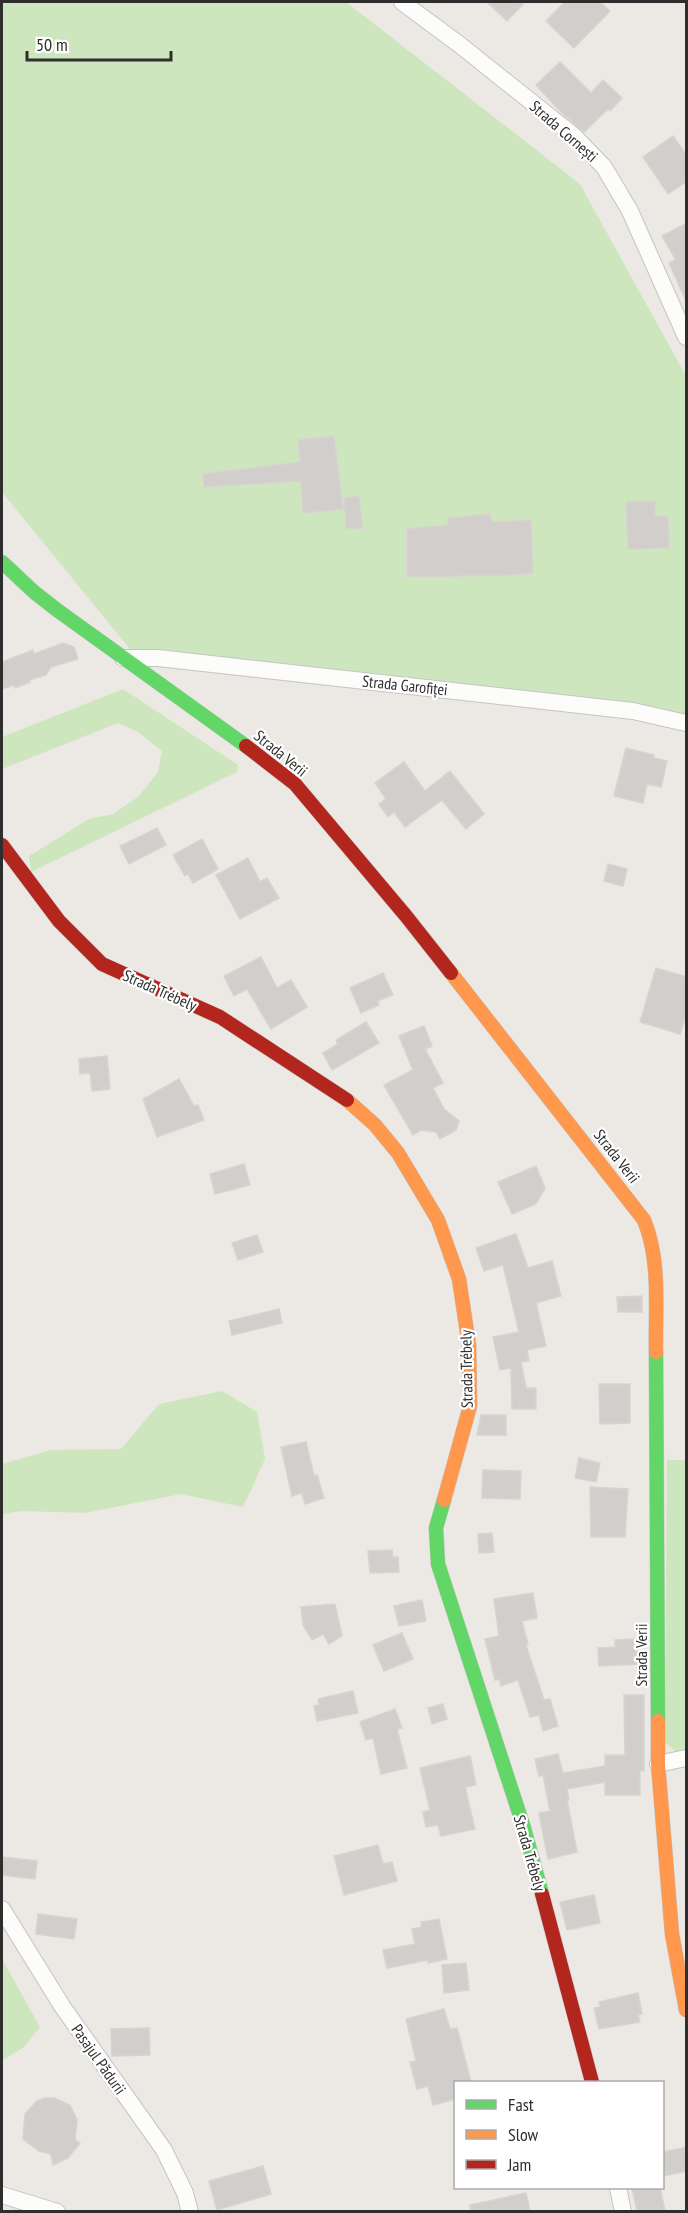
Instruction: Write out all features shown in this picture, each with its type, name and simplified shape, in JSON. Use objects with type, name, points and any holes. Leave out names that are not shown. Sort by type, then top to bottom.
[{"type":"street","name":"Strada Cornești","points":[[402,2],[574,136],[604,167],[630,211],[687,337]]},
{"type":"street","name":"Strada Verii","points":[[2,562],[34,592],[296,784],[406,916],[644,1220],[655,1261],[658,1764],[672,1934],[687,2010]]},
{"type":"street","name":"Strada Garofiței","points":[[122,658],[158,658],[633,711],[687,723]]},
{"type":"street","name":"Strada Trébely","points":[[2,845],[59,921],[102,963],[220,1017],[346,1100],[375,1125],[398,1153],[438,1220],[459,1279],[469,1345],[470,1406],[436,1528],[438,1564],[524,1828],[592,2081]]},
{"type":"street","points":[[658,1764],[687,1758]]},
{"type":"street","name":"Pasajul Pădurii","points":[[2,1909],[62,2006],[164,2150],[185,2193],[190,2211]]},
{"type":"street","points":[[618,2189],[623,2211]]},
{"type":"street","points":[[2,2195],[57,2211]]},
{"type":"green space","points":[[2,2],[346,2],[580,184],[686,376],[686,720],[133,653],[2,492]]},
{"type":"green space","points":[[123,689],[238,765],[237,772],[31,872],[29,856],[89,819],[113,814],[138,797],[158,772],[162,751],[138,732],[118,723],[2,769],[2,737]]},
{"type":"green space","points":[[222,1391],[257,1412],[265,1459],[243,1507],[181,1494],[85,1513],[22,1511],[2,1514],[2,1464],[51,1450],[121,1449],[159,1404]]},
{"type":"green space","points":[[667,1460],[686,1460],[686,1749],[676,1752],[665,1742]]},
{"type":"green space","points":[[2,1959],[40,2027],[24,2047],[3,2060],[2,2059]]},
{"type":"building","points":[[487,2],[525,2],[507,21]]},
{"type":"building","points":[[565,2],[600,2],[610,11],[574,48],[546,21]]},
{"type":"building","points":[[560,62],[591,93],[603,80],[622,98],[584,132],[561,112],[536,85]]},
{"type":"building","points":[[673,136],[687,156],[687,181],[668,194],[643,157]]},
{"type":"building","points":[[687,223],[687,303],[669,263],[676,260],[662,236]]},
{"type":"building","points":[[334,436],[343,509],[303,513],[301,481],[204,487],[203,474],[300,462],[298,440]]},
{"type":"building","points":[[359,496],[363,528],[346,529],[344,498]]},
{"type":"building","points":[[655,501],[655,516],[668,516],[669,548],[628,549],[626,502]]},
{"type":"building","points":[[490,514],[492,522],[531,520],[533,573],[407,577],[407,529],[448,525],[448,518]]},
{"type":"building","points":[[63,643],[74,647],[78,659],[51,667],[46,675],[29,680],[30,682],[15,688],[14,685],[2,689],[2,662],[33,650],[34,654]]},
{"type":"building","points":[[626,748],[667,761],[661,787],[647,784],[643,803],[614,796]]},
{"type":"building","points":[[404,762],[425,791],[450,771],[484,814],[466,829],[442,800],[405,827],[394,812],[388,817],[379,804],[386,799],[375,783]]},
{"type":"building","points":[[157,828],[166,845],[129,864],[120,846]]},
{"type":"building","points":[[202,839],[218,869],[193,883],[188,874],[185,876],[173,855]]},
{"type":"building","points":[[248,858],[260,882],[267,878],[279,898],[240,919],[216,875]]},
{"type":"building","points":[[608,864],[627,869],[623,886],[604,881]]},
{"type":"building","points":[[261,957],[277,988],[291,980],[307,1007],[271,1029],[247,989],[234,996],[224,976]]},
{"type":"building","points":[[656,968],[687,977],[687,1012],[680,1034],[640,1022]]},
{"type":"building","points":[[383,973],[393,995],[377,1001],[379,1005],[361,1013],[350,988]]},
{"type":"building","points":[[366,1022],[379,1043],[332,1070],[323,1053],[338,1044],[336,1040]]},
{"type":"building","points":[[424,1026],[432,1046],[425,1049],[443,1083],[433,1088],[444,1109],[459,1121],[456,1130],[440,1139],[436,1132],[421,1130],[413,1135],[384,1085],[413,1070],[399,1036]]},
{"type":"building","points":[[107,1056],[110,1089],[92,1091],[90,1073],[80,1074],[79,1059]]},
{"type":"building","points":[[179,1079],[194,1106],[198,1105],[204,1120],[157,1137],[143,1099]]},
{"type":"building","points":[[244,1164],[250,1185],[215,1194],[210,1174]]},
{"type":"building","points":[[536,1166],[545,1188],[536,1204],[512,1214],[498,1182]]},
{"type":"building","points":[[516,1234],[528,1268],[552,1261],[561,1296],[536,1303],[546,1346],[527,1350],[529,1361],[521,1362],[526,1388],[536,1388],[536,1409],[512,1409],[511,1368],[500,1370],[493,1337],[519,1332],[503,1265],[484,1271],[476,1248]]},
{"type":"building","points":[[257,1235],[263,1252],[238,1260],[232,1243]]},
{"type":"building","points":[[642,1296],[642,1312],[618,1312],[617,1297]]},
{"type":"building","points":[[279,1309],[282,1323],[232,1335],[229,1321]]},
{"type":"building","points":[[599,1384],[630,1384],[630,1423],[600,1424]]},
{"type":"building","points":[[481,1415],[506,1415],[506,1435],[477,1435]]},
{"type":"building","points":[[306,1442],[314,1476],[317,1475],[324,1498],[305,1504],[302,1493],[292,1496],[281,1447]]},
{"type":"building","points":[[579,1458],[600,1463],[596,1482],[575,1478]]},
{"type":"building","points":[[483,1470],[521,1471],[520,1499],[482,1498]]},
{"type":"building","points":[[590,1487],[628,1489],[625,1537],[591,1537]]},
{"type":"building","points":[[492,1533],[494,1552],[479,1553],[478,1534]]},
{"type":"building","points":[[392,1550],[393,1557],[398,1557],[399,1572],[370,1573],[368,1551]]},
{"type":"building","points":[[533,1593],[537,1618],[522,1621],[528,1644],[526,1645],[544,1700],[550,1699],[558,1726],[543,1731],[539,1715],[530,1717],[518,1680],[501,1686],[499,1679],[495,1680],[485,1639],[499,1636],[494,1599]]},
{"type":"building","points":[[422,1600],[426,1621],[399,1626],[394,1606]]},
{"type":"building","points":[[335,1604],[342,1636],[329,1644],[323,1634],[312,1640],[303,1625],[301,1607]]},
{"type":"building","points":[[402,1633],[413,1659],[384,1671],[373,1645]]},
{"type":"building","points":[[638,1639],[639,1664],[599,1666],[598,1648],[615,1647],[615,1640]]},
{"type":"building","points":[[353,1691],[358,1713],[317,1721],[314,1706],[319,1705],[318,1699]]},
{"type":"building","points":[[624,1695],[644,1695],[644,1771],[640,1771],[640,1795],[605,1795],[605,1782],[567,1789],[577,1852],[548,1859],[539,1813],[550,1811],[543,1775],[539,1776],[535,1759],[558,1754],[563,1773],[605,1766],[605,1755],[625,1755]]},
{"type":"building","points":[[443,1704],[447,1719],[432,1724],[428,1708]]},
{"type":"building","points":[[395,1709],[402,1728],[397,1729],[407,1768],[381,1774],[373,1738],[366,1740],[360,1722]]},
{"type":"building","points":[[470,1756],[476,1785],[465,1787],[475,1829],[441,1836],[438,1825],[426,1827],[423,1812],[430,1810],[420,1768]]},
{"type":"building","points":[[378,1845],[383,1864],[392,1862],[397,1881],[344,1895],[334,1856]]},
{"type":"building","points":[[2,1857],[37,1861],[35,1879],[2,1875]]},
{"type":"building","points":[[594,1895],[600,1923],[567,1930],[560,1902]]},
{"type":"building","points":[[38,1914],[77,1919],[74,1939],[36,1934]]},
{"type":"building","points":[[439,1919],[447,1959],[428,1963],[428,1960],[387,1968],[383,1950],[415,1944],[412,1929],[422,1927],[421,1922]]},
{"type":"building","points":[[466,1963],[469,1990],[444,1993],[442,1965]]},
{"type":"building","points":[[638,1993],[642,2014],[638,2015],[640,2022],[599,2029],[594,2008],[600,2007],[599,2002]]},
{"type":"building","points":[[444,2009],[450,2029],[457,2028],[471,2081],[454,2081],[454,2100],[433,2105],[428,2086],[417,2089],[410,2062],[416,2061],[406,2019]]},
{"type":"building","points":[[149,2028],[150,2055],[112,2056],[111,2029]]},
{"type":"building","points":[[54,2098],[70,2105],[77,2120],[75,2140],[80,2143],[68,2158],[53,2165],[51,2154],[39,2151],[23,2139],[25,2114],[37,2101]]},
{"type":"building","points":[[687,2147],[687,2171],[664,2176],[664,2152]]},
{"type":"building","points":[[263,2166],[271,2194],[217,2210],[209,2181]]},
{"type":"building","points":[[632,2189],[660,2189],[665,2211],[637,2211]]},
{"type":"building","points":[[526,2193],[530,2211],[471,2211],[470,2205]]},
{"type":"traffic: fast","points":[[2,562],[57,610],[246,746]]},
{"type":"traffic: fast","points":[[656,1352],[658,1721]]},
{"type":"traffic: fast","points":[[444,1500],[436,1528],[438,1564],[524,1828],[542,1894]]},
{"type":"traffic: slow","points":[[451,973],[644,1220],[655,1268],[656,1352]]},
{"type":"traffic: slow","points":[[347,1100],[375,1125],[398,1153],[438,1220],[459,1279],[469,1345],[470,1406],[444,1500]]},
{"type":"traffic: slow","points":[[658,1721],[658,1764],[672,1934],[686,2010]]},
{"type":"traffic: jam","points":[[246,746],[295,784],[451,973]]},
{"type":"traffic: jam","points":[[2,845],[59,921],[102,964],[220,1017],[347,1100]]},
{"type":"traffic: jam","points":[[542,1894],[592,2081]]}]
